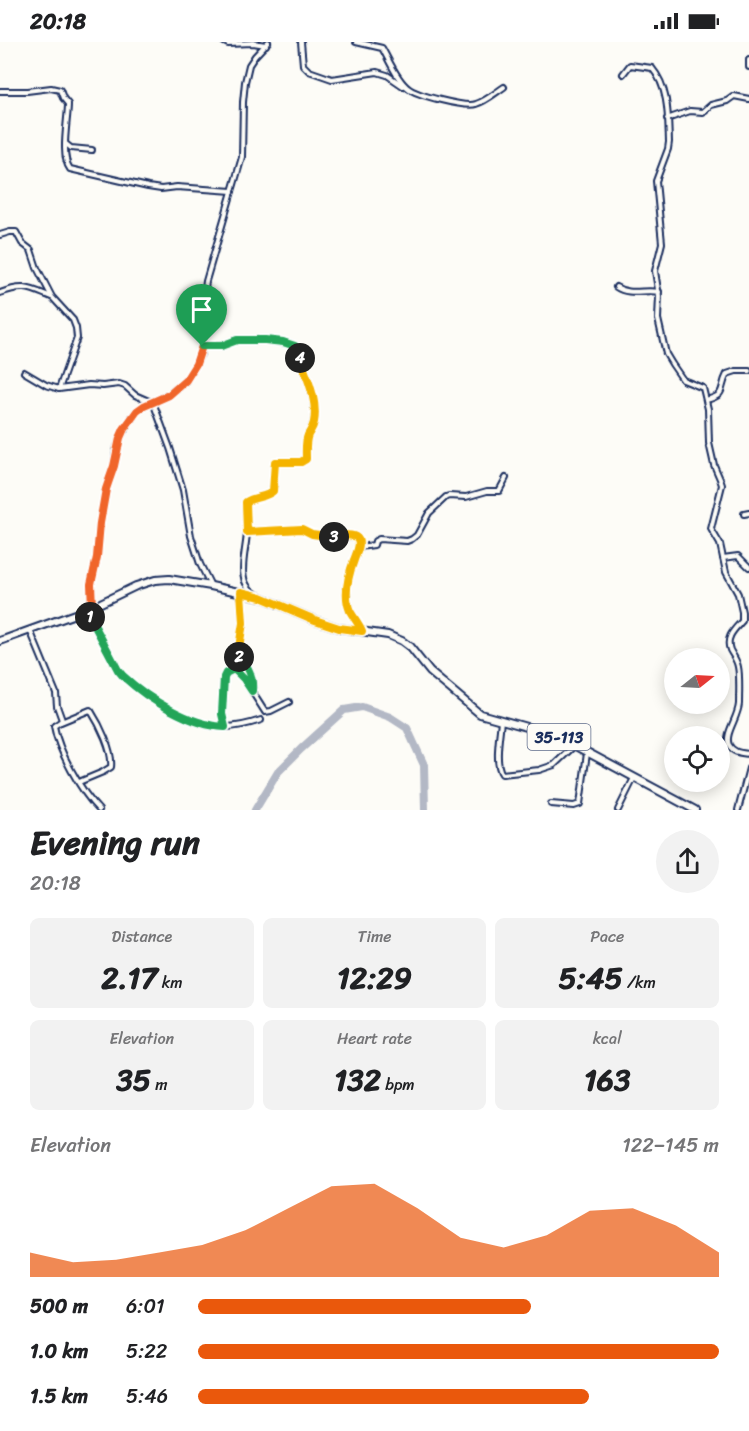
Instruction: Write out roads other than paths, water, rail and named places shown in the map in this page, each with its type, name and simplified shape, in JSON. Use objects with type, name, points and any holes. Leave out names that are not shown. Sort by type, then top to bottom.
[{"type":"main road","name":"35-113","points":[[0,641],[89,609],[136,586],[155,580],[169,579],[241,592],[261,597],[339,628],[388,635],[402,641],[410,647],[425,667],[475,711],[485,716],[546,731],[695,810]]},
{"type":"street","points":[[224,42],[228,44],[273,42]]},
{"type":"street","points":[[300,42],[303,65],[309,71],[332,79],[377,72],[387,75],[416,93],[469,106],[504,87]]},
{"type":"street","points":[[356,42],[382,48],[407,88]]},
{"type":"street","points":[[261,720],[225,727],[201,723],[173,711],[130,682],[118,670],[89,609],[106,489],[124,429],[137,411],[169,395],[186,380],[196,364],[202,346],[201,318],[206,281],[242,157],[245,82],[249,66],[267,44]]},
{"type":"street","points":[[749,60],[749,67]]},
{"type":"street","points":[[623,74],[630,65],[653,68],[663,86],[666,98],[669,142],[656,181],[662,243],[655,271],[659,292],[658,319],[666,354],[683,380],[703,388],[708,409],[709,443],[722,485],[711,530],[720,544],[728,577],[738,594],[743,619],[733,629],[729,641],[738,668],[739,703],[728,739],[729,746],[733,750],[749,754]]},
{"type":"street","points":[[0,91],[51,88],[60,90],[68,104],[65,128],[66,158],[70,169],[154,188],[232,191]]},
{"type":"street","points":[[667,119],[690,111],[703,112],[711,105],[736,96],[749,99]]},
{"type":"street","points":[[66,143],[70,148],[92,150]]},
{"type":"street","points":[[0,235],[16,232],[22,243],[31,250],[37,268],[52,297],[73,320],[77,338],[58,389]]},
{"type":"street","points":[[0,293],[28,287],[52,297]]},
{"type":"street","points":[[616,287],[630,292],[644,290],[659,292]]},
{"type":"street","points":[[202,346],[221,346],[237,340],[265,340],[291,344],[296,349],[312,391],[314,420],[308,436],[306,459],[301,462],[275,462],[273,491],[267,496],[249,499],[246,502],[247,532],[243,576],[248,588],[261,597]]},
{"type":"street","points":[[706,400],[719,396],[727,374],[749,371]]},
{"type":"street","points":[[24,372],[58,389],[119,384],[135,395],[152,402],[183,490],[191,536],[200,564],[211,586]]},
{"type":"street","points":[[359,547],[374,545],[379,539],[407,542],[417,535],[429,513],[446,497],[466,497],[499,490],[506,478]]},
{"type":"street","points":[[247,532],[302,529],[322,536],[356,537],[359,547],[348,581],[348,598],[350,610],[362,631]]},
{"type":"street","points":[[723,558],[737,556],[749,567]]},
{"type":"street","points":[[225,727],[222,714],[224,677],[226,673],[240,664],[243,623],[241,592]]},
{"type":"street","points":[[30,630],[56,693],[57,706],[62,719],[60,722]]},
{"type":"street","points":[[239,657],[250,671],[252,691]]},
{"type":"street","points":[[234,669],[244,679],[266,712],[289,702]]},
{"type":"street","points":[[79,782],[111,767],[102,731],[90,710],[54,724],[54,728],[66,759],[79,782],[99,810]]},
{"type":"street","points":[[501,720],[498,759],[502,774],[539,770],[554,765],[574,745]]},
{"type":"street","points":[[551,804],[574,806],[580,803],[588,752]]},
{"type":"street","points":[[738,810],[747,789],[749,768]]},
{"type":"street","points":[[618,810],[634,777]]},
{"type":"waterway","points":[[255,810],[278,772],[301,749],[344,710],[362,707],[390,717],[407,728],[424,765],[425,810]]}]
